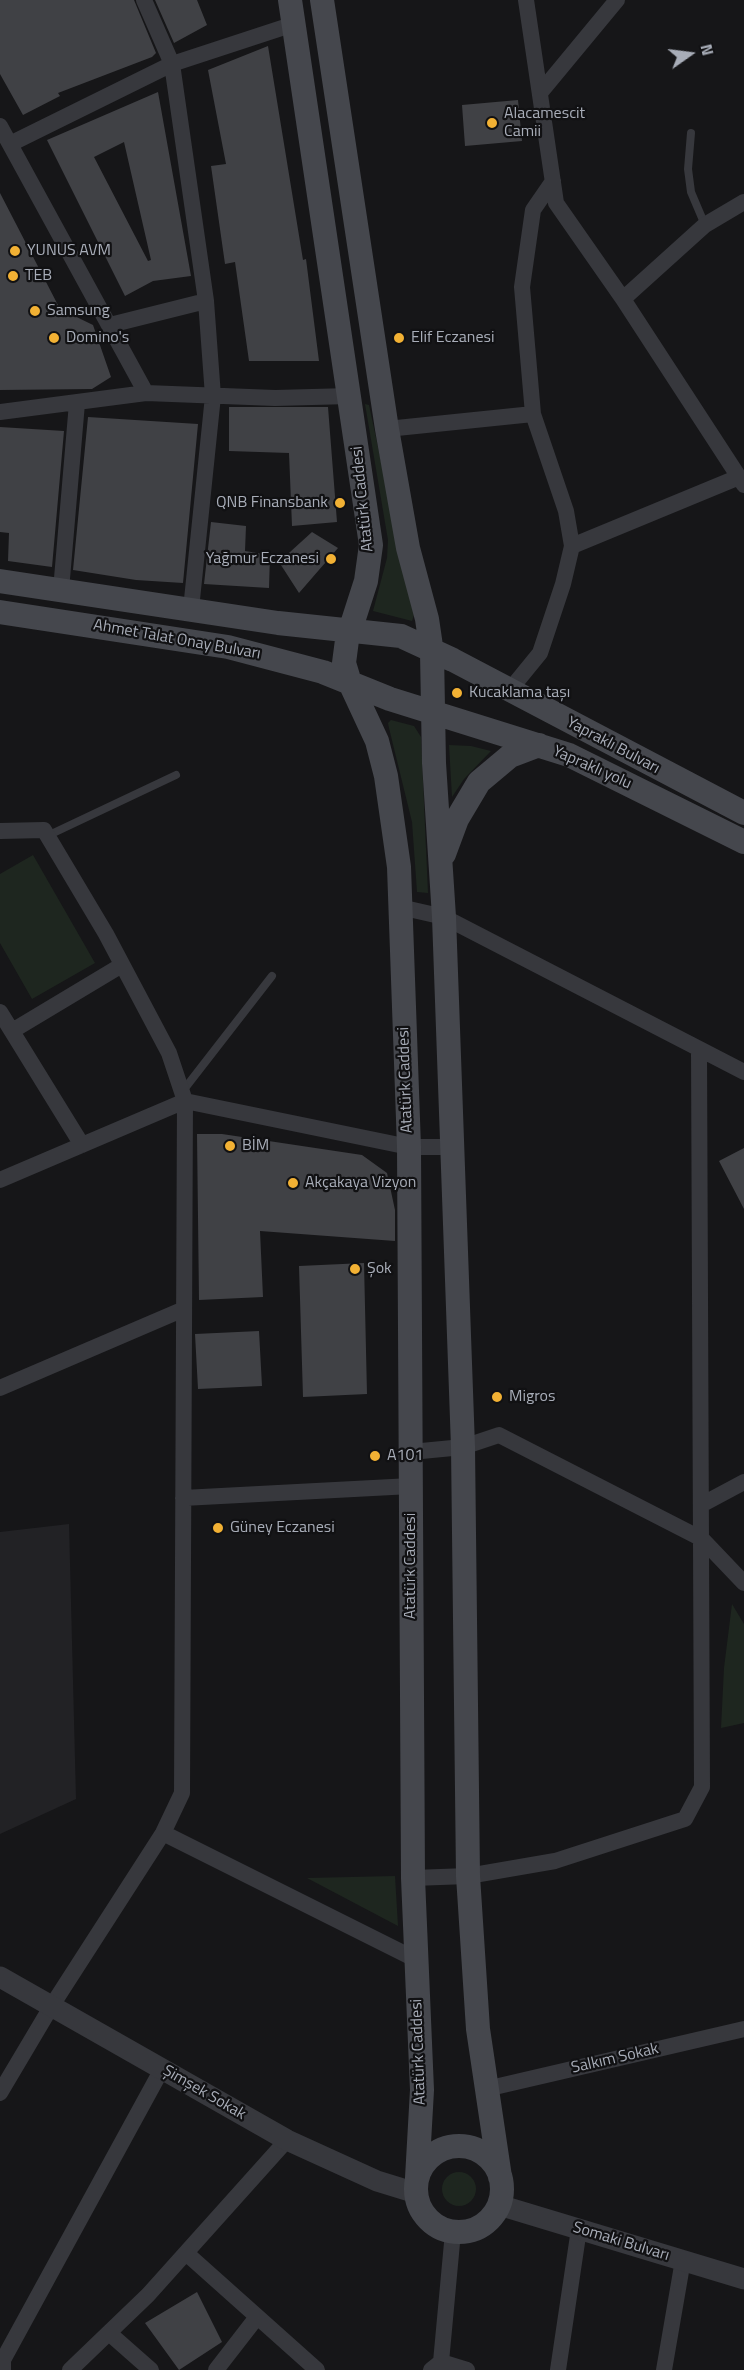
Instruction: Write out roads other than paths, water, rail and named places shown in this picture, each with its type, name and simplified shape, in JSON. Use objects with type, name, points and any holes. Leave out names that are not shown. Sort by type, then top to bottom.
[{"type":"main road","name":"Atatürk Caddesi","points":[[290,0],[371,545],[366,581],[350,630],[344,663],[350,683],[371,725],[386,776],[398,845],[409,1147],[413,1878],[422,2090],[416,2185]]},
{"type":"main road","name":"Atatürk Caddesi","points":[[325,1],[387,429],[408,548],[432,650],[432,712],[444,917],[463,1447],[468,1876],[478,2029],[500,2177]]},
{"type":"main road","name":"Ahmet Talat Onay Bulvarı","points":[[0,581],[278,623],[350,630]]},
{"type":"main road","name":"Ahmet Talat Onay Bulvarı","points":[[0,612],[228,647],[277,658],[350,683]]},
{"type":"main road","name":"Yapraklı Bulvarı","points":[[350,630],[401,636],[432,650],[744,813]]},
{"type":"main road","points":[[350,683],[432,712]]},
{"type":"main road","name":"Yapraklı yolu","points":[[432,712],[539,745],[591,766],[744,842]]},
{"type":"main road","points":[[441,865],[457,819],[479,782],[510,756],[539,745]]},
{"type":"main road","points":[[458,2146],[472,2148],[484,2154],[494,2164],[500,2177],[502,2191],[499,2205],[492,2217],[480,2226],[467,2231],[453,2232],[439,2227],[427,2218],[419,2207],[416,2185],[423,2165],[432,2155],[445,2148],[458,2146]]},
{"type":"street","points":[[144,0],[172,64],[206,301],[213,396],[191,609]]},
{"type":"street","points":[[526,0],[556,203],[623,299],[741,481],[572,546]]},
{"type":"street","points":[[540,93],[617,0]]},
{"type":"street","points":[[10,144],[172,64],[294,24]]},
{"type":"street","points":[[0,126],[146,393]]},
{"type":"street","points":[[509,691],[540,653],[563,584],[572,546],[566,511],[533,414],[522,287],[533,210],[553,181]]},
{"type":"street","points":[[623,299],[705,225],[744,202]]},
{"type":"street","points":[[110,325],[206,301]]},
{"type":"street","points":[[0,412],[146,393],[213,396],[350,396]]},
{"type":"street","points":[[61,590],[77,403]]},
{"type":"street","points":[[387,429],[533,414]]},
{"type":"street","points":[[0,831],[44,830],[122,965],[169,1053],[183,1097],[184,1309],[182,1793],[163,1833],[51,2007],[0,2093]]},
{"type":"street","points":[[400,906],[444,917],[699,1050],[743,1068]]},
{"type":"street","points":[[12,1031],[122,965]]},
{"type":"street","points":[[0,1012],[82,1145]]},
{"type":"street","points":[[413,1878],[468,1876],[555,1862],[685,1819],[702,1787],[699,1050]]},
{"type":"street","points":[[0,1180],[82,1145],[183,1097],[409,1147],[453,1147]]},
{"type":"street","points":[[0,1388],[184,1309]]},
{"type":"street","points":[[411,1452],[463,1447],[499,1435],[702,1539],[744,1582]]},
{"type":"street","points":[[701,1505],[744,1482]]},
{"type":"street","points":[[183,1498],[411,1486]]},
{"type":"street","points":[[163,1833],[415,1959]]},
{"type":"street","name":"Şimşek Sokak","points":[[0,1977],[287,2140],[377,2181],[416,2185]]},
{"type":"street","name":"Salkım Sokak","points":[[486,2089],[744,2029]]},
{"type":"street","points":[[3,2370],[3,2360],[162,2069]]},
{"type":"street","points":[[70,2370],[186,2253],[287,2140]]},
{"type":"street","name":"Somaki Bulvarı","points":[[499,2205],[744,2279]]},
{"type":"street","points":[[558,2370],[579,2229]]},
{"type":"street","points":[[453,2232],[436,2366],[467,2370]]},
{"type":"street","points":[[186,2253],[317,2370]]},
{"type":"street","points":[[664,2370],[682,2260]]},
{"type":"street","points":[[216,2370],[257,2318]]},
{"type":"street","points":[[109,2333],[151,2370]]},
{"type":"lane","points":[[692,134],[688,169],[694,203],[705,225]]},
{"type":"lane","points":[[47,836],[176,776]]},
{"type":"lane","points":[[183,1097],[272,976]]},
{"type":"place","name":"Alacamescit Camii","points":[[492,123]]},
{"type":"place","name":"YUNUS AVM","points":[[15,251]]},
{"type":"place","name":"TEB","points":[[13,276]]},
{"type":"place","name":"Samsung","points":[[35,311]]},
{"type":"place","name":"Domino's","points":[[54,338]]},
{"type":"place","name":"Elif Eczanesi","points":[[399,338]]},
{"type":"place","name":"QNB Finansbank","points":[[340,503]]},
{"type":"place","name":"Yağmur Eczanesi","points":[[331,559]]},
{"type":"place","name":"Kucaklama taşı","points":[[457,693]]},
{"type":"place","name":"BİM","points":[[230,1146]]},
{"type":"place","name":"Akçakaya Vizyon","points":[[293,1183]]},
{"type":"place","name":"Şok","points":[[355,1269]]},
{"type":"place","name":"Migros","points":[[497,1397]]},
{"type":"place","name":"A101","points":[[375,1456]]},
{"type":"place","name":"Güney Eczanesi","points":[[218,1528]]}]
